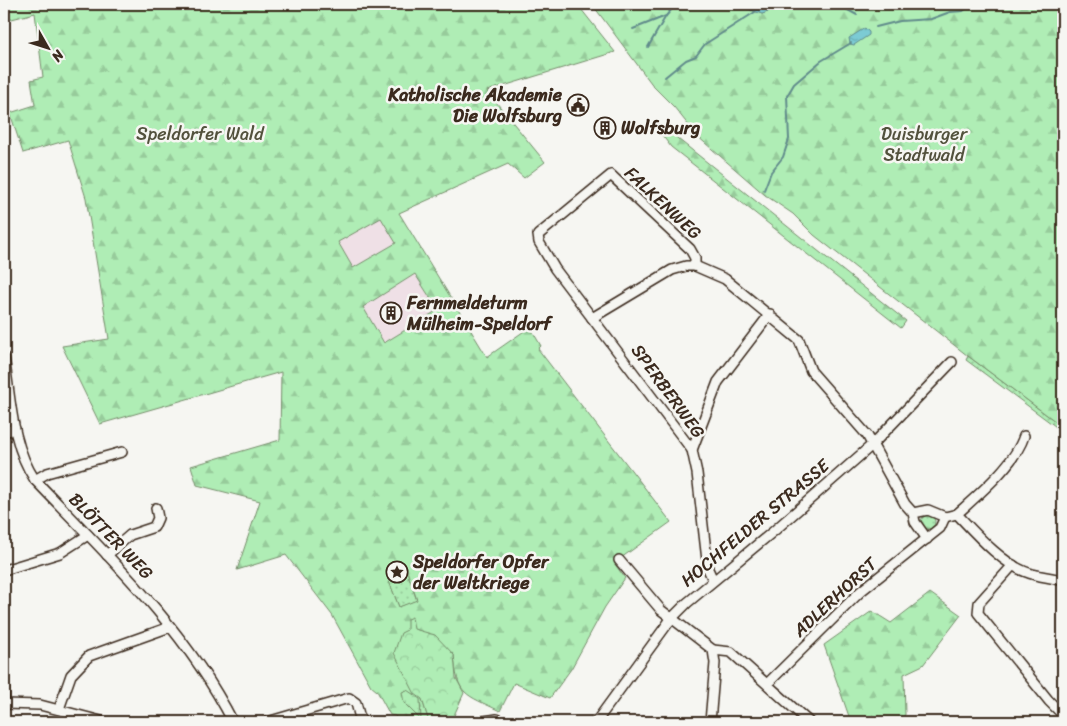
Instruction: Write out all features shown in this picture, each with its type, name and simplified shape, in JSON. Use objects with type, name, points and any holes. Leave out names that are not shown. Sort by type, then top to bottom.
[{"type":"street","name":"FALKENWEG","points":[[592,318],[555,269],[539,242],[538,235],[611,175],[690,249],[695,258],[695,266]]},
{"type":"street","points":[[592,318],[672,270],[686,266],[695,266],[725,279],[770,314],[799,340],[811,371],[867,435],[905,504],[913,513],[915,522],[927,538]]},
{"type":"street","points":[[692,450],[718,382],[770,314]]},
{"type":"street","name":"SPERBERWEG","points":[[592,318],[692,450],[708,569],[713,580]]},
{"type":"street","name":"BLÖTTER WEG","points":[[4,357],[15,429],[22,458],[35,480],[147,598],[209,682],[233,722]]},
{"type":"street","name":"HOCHFELDER STRASSE","points":[[596,722],[672,619],[713,580],[763,540],[872,445],[952,362]]},
{"type":"street","points":[[4,432],[15,429]]},
{"type":"street","points":[[913,513],[928,510],[945,517],[956,514],[998,473],[1021,446],[1024,436]]},
{"type":"street","points":[[35,480],[47,473],[122,452]]},
{"type":"street","points":[[107,555],[130,535],[154,527],[158,518],[156,508]]},
{"type":"street","points":[[956,514],[984,542],[1013,565],[1028,573],[1063,580]]},
{"type":"street","name":"ADLERHORST","points":[[768,684],[861,591],[940,528],[945,517]]},
{"type":"street","points":[[4,570],[60,553],[88,535]]},
{"type":"street","points":[[620,560],[661,610],[713,650],[732,652],[809,722]]},
{"type":"street","points":[[1013,565],[979,603],[977,609],[980,617],[1049,701],[1063,715]]},
{"type":"street","points":[[59,709],[71,675],[89,656],[170,627]]},
{"type":"street","points":[[710,722],[715,663],[713,650]]},
{"type":"street","points":[[4,674],[4,703],[40,705],[105,722]]},
{"type":"street","points":[[267,722],[349,698],[356,703],[361,722]]},
{"type":"street","points":[[480,722],[498,719],[504,722]]},
{"type":"shaded area","points":[[381,217],[396,243],[353,268],[338,242]]},
{"type":"shaded area","points":[[415,274],[438,310],[384,343],[362,307]]},
{"type":"green space","name":"Speldorfer Wald","points":[[4,4],[577,4],[615,52],[487,91],[545,162],[524,178],[508,164],[399,213],[487,357],[530,327],[541,346],[538,349],[671,522],[614,563],[625,578],[605,607],[571,669],[550,698],[514,683],[500,711],[478,701],[465,692],[458,679],[454,655],[422,699],[429,722],[401,722],[395,716],[390,715],[377,691],[371,686],[332,615],[286,555],[237,570],[260,501],[197,485],[191,466],[280,440],[281,372],[100,424],[62,346],[109,339],[86,198],[68,140],[23,153],[10,113],[35,105],[31,80],[43,77],[35,13],[4,21]],"holes":[[[381,218],[396,243],[353,268],[338,242]],[[415,274],[438,310],[384,343],[363,307]],[[401,570],[407,571],[417,600],[399,607],[388,579],[393,573]]]},
{"type":"green space","name":"Duisburger Stadtwald","points":[[592,4],[735,4],[762,14],[768,12],[768,4],[1063,4],[1063,427],[968,356],[814,235],[793,214],[765,195],[697,136],[674,107],[654,87]]},
{"type":"green space","points":[[668,124],[678,139],[906,321],[901,328],[671,147],[659,131]]},
{"type":"green space","points":[[968,356],[1063,427],[1063,432],[966,360]]},
{"type":"green space","points":[[925,515],[931,515],[935,522],[931,529],[925,529],[921,525],[921,519]]},
{"type":"green space","points":[[401,570],[407,571],[417,601],[399,607],[388,579],[393,573]]},
{"type":"green space","points":[[930,593],[961,615],[923,665],[904,674],[905,715],[896,722],[851,722],[824,645],[872,611],[891,623]]},
{"type":"green space","points":[[412,617],[414,629],[435,635],[454,655],[456,678],[464,693],[451,722],[429,722],[422,699],[415,694],[394,653],[401,633],[407,630],[407,619]]},
{"type":"green space","points":[[407,690],[420,699],[421,720],[404,703],[402,692]]},
{"type":"water","points":[[735,4],[768,4],[768,12],[762,14]]},
{"type":"water","points":[[865,28],[869,35],[854,45],[850,44],[849,38]]},
{"type":"waterway","points":[[633,29],[666,16],[676,4]]},
{"type":"waterway","points":[[768,7],[780,8],[804,4]]},
{"type":"waterway","points":[[818,4],[846,9],[857,15]]},
{"type":"waterway","points":[[876,27],[900,21],[931,19],[950,12],[963,11],[972,4]]},
{"type":"waterway","points":[[665,77],[686,60],[696,56],[705,44],[755,12]]},
{"type":"waterway","points":[[648,47],[666,16]]},
{"type":"waterway","points":[[764,190],[771,172],[783,157],[789,139],[787,96],[794,84],[821,61],[851,43]]},
{"type":"place","name":"Katholische Akademie Die Wolfsburg","points":[[578,105]]},
{"type":"place","name":"Wolfsburg","points":[[605,128]]},
{"type":"place","name":"Fernmeldeturm Mülheim-Speldorf","points":[[391,313]]},
{"type":"place","name":"Speldorfer Opfer der Weltkriege","points":[[397,572]]}]
